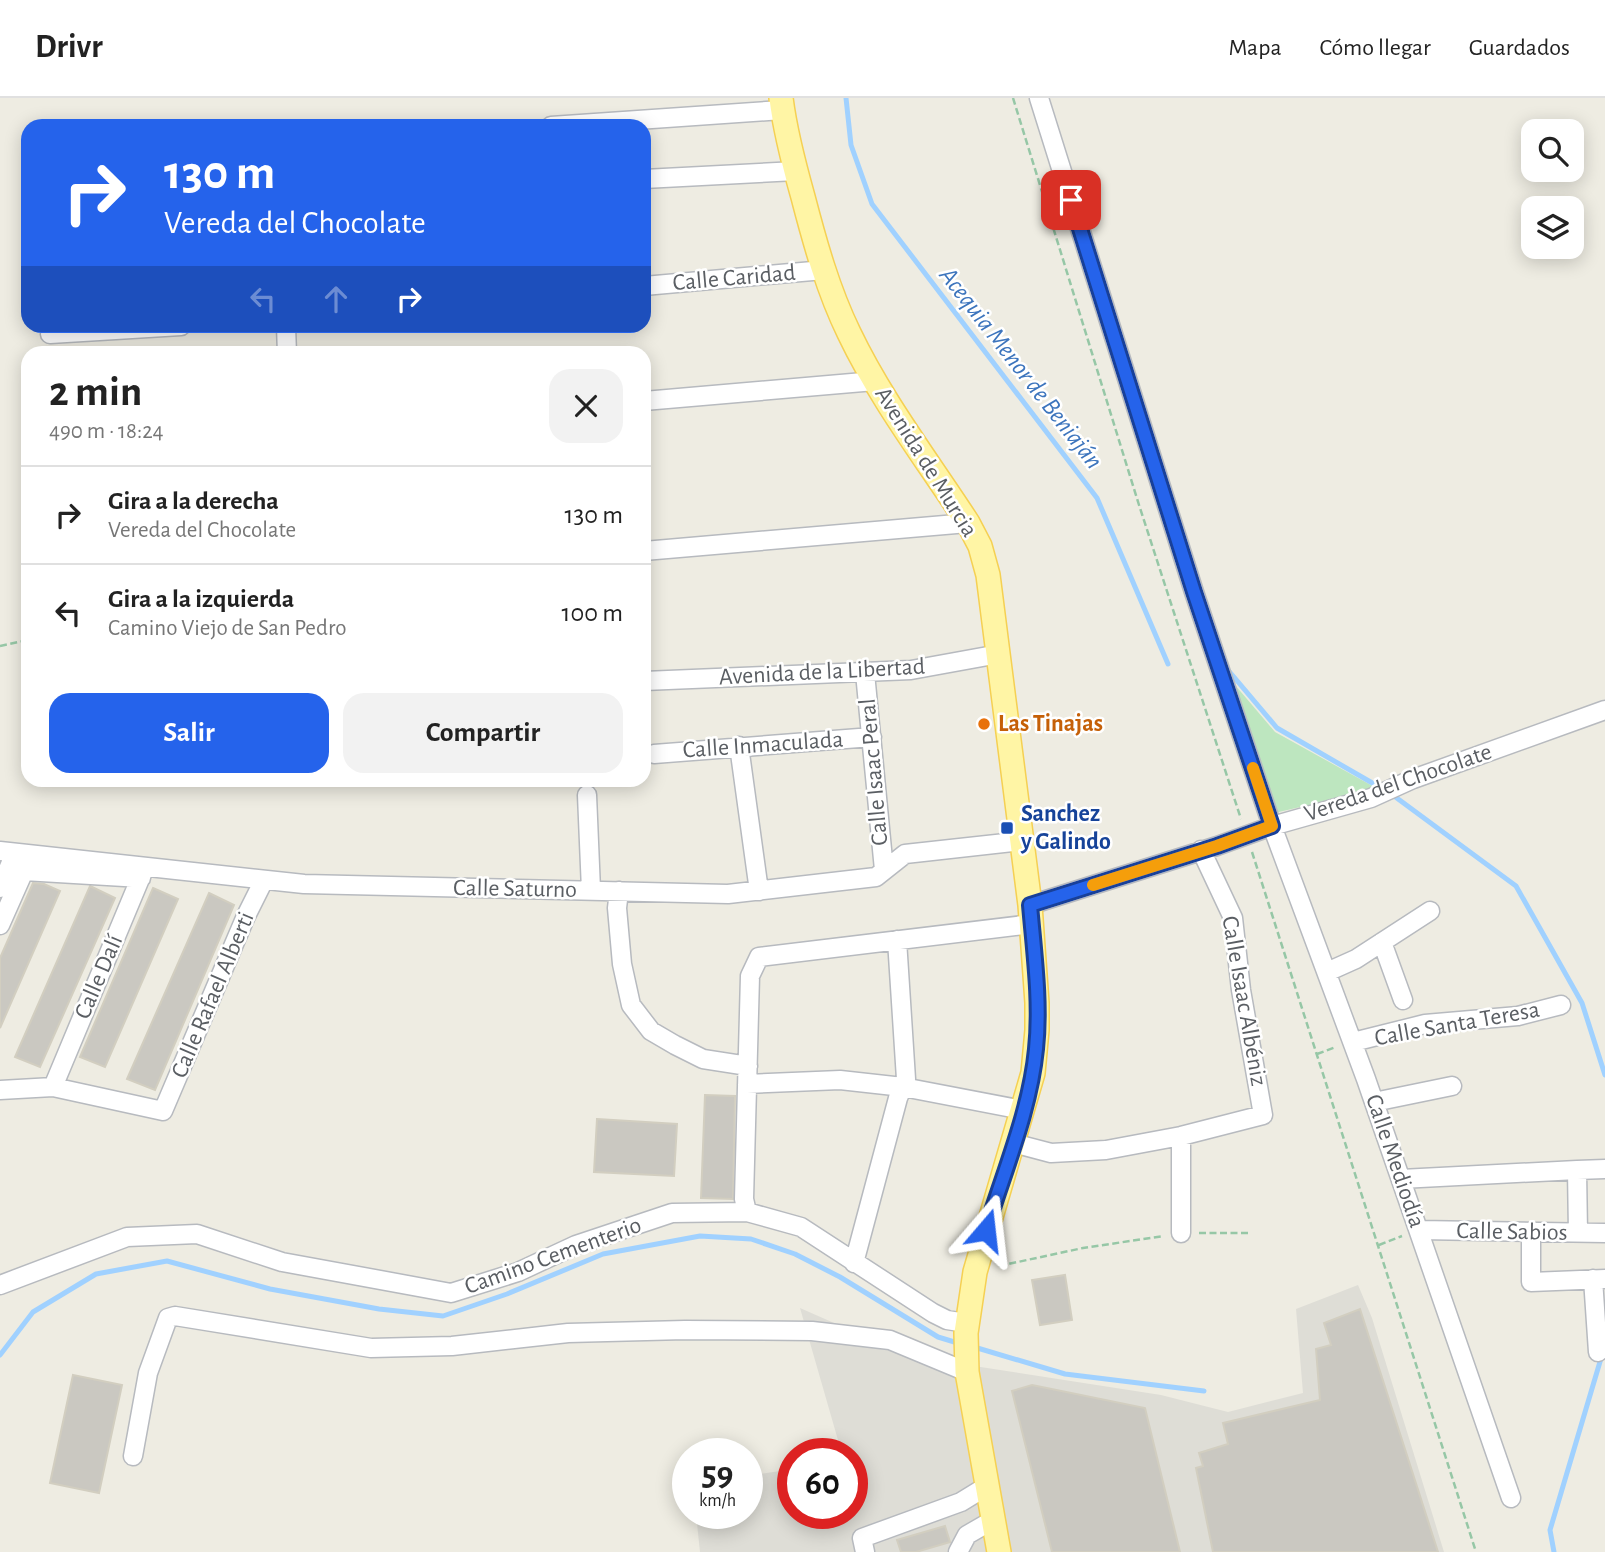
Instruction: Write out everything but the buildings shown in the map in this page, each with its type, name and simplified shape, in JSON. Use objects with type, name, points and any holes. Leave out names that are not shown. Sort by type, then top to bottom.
[{"type":"main road","name":"Avenida de Murcia","points":[[782,104],[796,170],[824,270],[849,334],[875,382],[968,523],[985,562],[999,654],[1031,915],[1037,1030],[1032,1073],[975,1272],[966,1328],[967,1367],[999,1552]]},
{"type":"street","name":"Calle Mediodía","points":[[1039,98],[1194,592],[1272,826],[1353,1042],[1511,1498]]},
{"type":"street","points":[[624,119],[782,104]]},
{"type":"street","points":[[651,179],[796,170]]},
{"type":"street","name":"Calle Caridad","points":[[651,285],[824,270]]},
{"type":"street","points":[[50,334],[66,333]]},
{"type":"street","points":[[651,400],[875,382]]},
{"type":"street","points":[[651,550],[968,523]]},
{"type":"street","name":"Avenida de la Libertad","points":[[651,681],[911,670],[999,654]]},
{"type":"street","name":"Calle Isaac Peral","points":[[865,673],[884,870]]},
{"type":"street","name":"Vereda del Chocolate","points":[[748,1066],[750,976],[759,957],[897,940],[1031,915],[1202,850],[1272,826],[1371,798],[1413,779],[1605,710]]},
{"type":"street","name":"Calle Inmaculada","points":[[654,754],[873,737]]},
{"type":"street","points":[[739,746],[759,891]]},
{"type":"street","points":[[587,795],[591,890]]},
{"type":"street","name":"Calle Saturno","points":[[8,852],[143,872],[304,884],[728,894],[876,877],[905,854],[1022,841]]},
{"type":"street","name":"Calle Isaac Albéniz","points":[[1181,1136],[1264,1115],[1241,990],[1233,918],[1202,850]]},
{"type":"street","points":[[0,888],[8,852]]},
{"type":"street","points":[[0,925],[24,871],[143,872]]},
{"type":"street","name":"Calle Dalí","points":[[53,1087],[143,872]]},
{"type":"street","name":"Calle Rafael Alberti","points":[[53,1087],[163,1111],[264,880]]},
{"type":"street","points":[[619,891],[617,908],[622,964],[631,1005],[652,1031],[675,1045],[703,1059],[748,1066],[744,1199],[747,1212]]},
{"type":"street","points":[[1327,972],[1356,959],[1430,911]]},
{"type":"street","points":[[854,1263],[898,1098],[906,1079],[897,940]]},
{"type":"street","points":[[1382,942],[1403,1000]]},
{"type":"street","name":"Calle Santa Teresa","points":[[1353,1042],[1424,1024],[1518,1016],[1561,1005]]},
{"type":"street","points":[[747,1084],[840,1080],[903,1087],[1023,1110]]},
{"type":"street","points":[[1374,1102],[1452,1086]]},
{"type":"street","points":[[0,1090],[53,1087]]},
{"type":"street","points":[[1013,1143],[1051,1153],[1106,1150],[1181,1136],[1181,1233]]},
{"type":"street","points":[[1401,1179],[1605,1169]]},
{"type":"street","points":[[1577,1170],[1578,1233]]},
{"type":"street","name":"Camino Cementerio","points":[[0,1285],[127,1237],[197,1234],[282,1262],[452,1293],[517,1272],[576,1245],[672,1213],[747,1212],[801,1227],[947,1320],[966,1328]]},
{"type":"street","name":"Calle Sabios","points":[[1419,1230],[1605,1233]]},
{"type":"street","points":[[1531,1233],[1531,1282],[1599,1279],[1598,1352]]},
{"type":"street","points":[[133,1456],[148,1373],[168,1318],[175,1316],[371,1348],[452,1346],[568,1333],[812,1331],[890,1340],[967,1367]]},
{"type":"street","points":[[865,1552],[863,1538],[961,1502],[987,1486]]},
{"type":"street","points":[[958,1552],[967,1535],[993,1520]]},
{"type":"path","points":[[0,646],[21,642]]},
{"type":"path","points":[[1378,1245],[1419,1230]]},
{"type":"path","points":[[975,1272],[1083,1248],[1181,1233],[1249,1233]]},
{"type":"shaded area","points":[[1358,1285],[1372,1318],[1444,1552],[700,1552],[698,1529],[763,1529],[763,1474],[777,1471],[777,1529],[868,1529],[868,1438],[837,1438],[800,1308],[909,1356],[1161,1395],[1228,1412],[1303,1393],[1296,1309]]},
{"type":"green space","points":[[1224,672],[1275,732],[1378,789],[1270,814]]},
{"type":"waterway","name":"Acequia Menor de Beniaján","points":[[846,98],[851,145],[872,204],[1097,498],[1168,664]]},
{"type":"waterway","name":"Acequia Menor de Beniaján","points":[[1228,670],[1277,728],[1381,788]]},
{"type":"waterway","name":"Acequia Menor de Beniaján","points":[[1390,793],[1516,886],[1582,1003],[1605,1075]]},
{"type":"waterway","points":[[0,1355],[33,1312],[96,1274],[167,1261],[270,1289],[379,1309],[443,1316],[507,1294],[603,1254],[700,1236],[751,1239],[795,1254],[840,1277],[938,1337],[961,1344]]},
{"type":"waterway","points":[[974,1347],[1065,1374],[1204,1391]]},
{"type":"waterway","name":"Acequia Menor de Beniaján","points":[[1554,1552],[1550,1530],[1602,1355]]},
{"type":"slow traffic","points":[[1093,885],[1272,826],[1253,768]]},
{"type":"place","name":"Las Tinajas","points":[[984,724]]},
{"type":"place","name":"Sanchez y Galindo","points":[[1007,828]]},
{"type":"route","points":[[986,1230],[1019,1126],[1036,1051],[1037,1003],[1030,905],[1272,826],[1194,592],[1071,200]]}]
